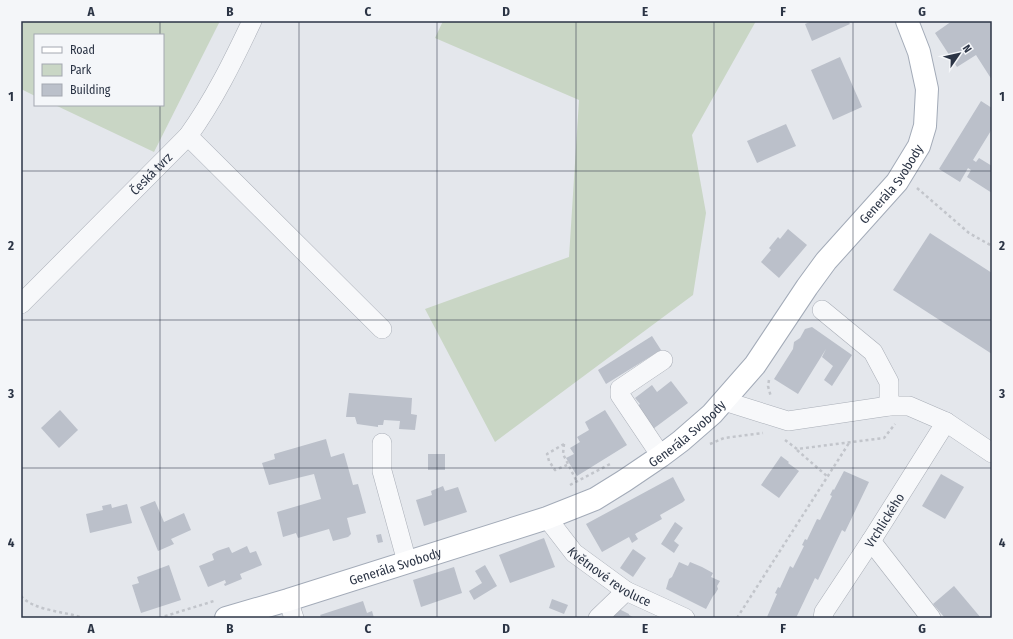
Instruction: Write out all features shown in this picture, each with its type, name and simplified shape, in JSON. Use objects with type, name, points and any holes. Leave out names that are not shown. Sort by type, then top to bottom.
[{"type":"main road","name":"Generála Svobody","points":[[221,609],[291,609],[407,562],[547,518],[595,499],[624,482],[661,456],[712,414],[755,365],[826,261],[897,182],[919,146],[926,126],[927,89],[919,52],[907,21]]},
{"type":"street","name":"Česká tvrz","points":[[21,304],[188,136],[203,115],[226,75],[252,21]]},
{"type":"street","points":[[188,136],[382,329]]},
{"type":"street","points":[[822,310],[873,352],[889,382],[893,413]]},
{"type":"street","points":[[661,456],[620,395],[620,389],[663,360]]},
{"type":"street","points":[[724,401],[788,421],[893,413],[909,406],[946,422],[992,453]]},
{"type":"street","name":"Vrchlického","points":[[823,618],[824,612],[946,422]]},
{"type":"street","points":[[382,443],[382,471],[407,562]]},
{"type":"street","name":"Květnové revoluce","points":[[547,518],[574,553],[626,590],[685,618]]},
{"type":"street","points":[[871,541],[931,618]]},
{"type":"street","points":[[598,618],[626,590]]},
{"type":"path","points":[[916,188],[969,233],[992,246]]},
{"type":"path","points":[[797,449],[884,438],[893,413]]},
{"type":"path","points":[[704,447],[724,438],[768,433]]},
{"type":"path","points":[[780,436],[828,477]]},
{"type":"path","points":[[737,618],[849,442]]},
{"type":"path","points":[[567,465],[555,470],[549,461],[547,454],[564,444],[563,454],[576,482]]},
{"type":"path","points":[[570,486],[618,459]]},
{"type":"path","points":[[21,596],[30,604],[40,608],[65,612],[83,618]]},
{"type":"path","points":[[159,618],[221,609]]},
{"type":"green space","points":[[21,21],[220,21],[154,152],[57,106],[164,106],[164,34],[34,34],[34,96],[21,89]]},
{"type":"green space","points":[[443,21],[756,21],[692,135],[706,213],[693,295],[495,442],[425,309],[569,257],[579,100],[435,38]]},
{"type":"building","points":[[812,21],[848,21],[850,24],[812,41],[805,24]]},
{"type":"building","points":[[952,21],[992,21],[992,80],[976,55],[957,67],[935,33]]},
{"type":"building","points":[[840,57],[862,107],[833,120],[811,70]]},
{"type":"building","points":[[981,101],[992,108],[992,129],[973,160],[976,162],[979,158],[992,166],[992,193],[967,177],[971,170],[968,168],[960,182],[939,169]]},
{"type":"building","points":[[786,124],[796,146],[757,163],[747,141]]},
{"type":"building","points":[[788,229],[807,245],[779,278],[761,262],[771,250],[769,248],[778,237],[780,239]]},
{"type":"building","points":[[930,233],[992,273],[992,354],[893,290]]},
{"type":"building","points":[[812,327],[852,355],[832,386],[824,380],[833,366],[822,357],[826,349],[798,394],[774,379],[793,349],[794,342],[800,338],[805,329]]},
{"type":"building","points":[[652,336],[661,350],[606,384],[598,370]]},
{"type":"building","points":[[671,381],[688,403],[653,429],[636,407],[640,404],[635,398],[652,385],[657,392]]},
{"type":"building","points":[[349,393],[412,398],[411,414],[417,415],[415,430],[399,429],[400,421],[384,420],[383,425],[378,425],[378,427],[357,424],[355,417],[346,417]]},
{"type":"building","points":[[60,410],[78,430],[59,448],[41,428]]},
{"type":"building","points":[[605,410],[627,445],[577,476],[566,458],[574,454],[570,448],[580,442],[577,437],[589,430],[585,422]]},
{"type":"building","points":[[326,439],[331,457],[344,453],[353,485],[358,484],[366,513],[347,518],[351,534],[348,537],[333,541],[329,529],[298,538],[296,533],[283,537],[277,512],[321,499],[314,474],[269,485],[262,463],[275,459],[274,454]]},
{"type":"building","points":[[428,454],[445,454],[445,470],[428,470]]},
{"type":"building","points":[[781,456],[799,471],[779,498],[761,485]]},
{"type":"building","points":[[844,471],[869,482],[845,532],[842,530],[818,580],[815,578],[796,618],[767,617],[777,594],[775,593],[778,587],[780,588],[790,566],[793,568],[804,546],[802,545],[805,539],[807,540],[817,519],[820,520],[832,496],[830,495]]},
{"type":"building","points":[[941,474],[964,487],[945,519],[922,506]]},
{"type":"building","points":[[673,477],[685,500],[660,515],[662,519],[635,534],[638,539],[632,543],[629,537],[602,552],[586,524]]},
{"type":"building","points":[[443,486],[445,491],[458,487],[467,512],[424,526],[416,500],[432,495],[431,491]]},
{"type":"building","points":[[155,501],[164,522],[184,513],[191,530],[171,539],[174,544],[158,551],[140,507]]},
{"type":"building","points":[[111,504],[112,508],[127,504],[132,523],[90,533],[86,514],[103,510],[102,506]]},
{"type":"building","points":[[675,522],[683,528],[674,541],[679,545],[674,553],[661,544]]},
{"type":"building","points":[[381,534],[383,542],[378,543],[376,535]]},
{"type":"building","points":[[544,538],[555,567],[510,583],[499,555]]},
{"type":"building","points":[[247,546],[250,553],[256,551],[262,565],[240,574],[242,579],[225,586],[225,580],[208,587],[199,566],[214,560],[212,554],[217,551],[229,547],[232,553]]},
{"type":"building","points":[[633,549],[646,558],[633,577],[620,568]]},
{"type":"building","points":[[679,562],[688,566],[690,562],[702,567],[713,573],[711,577],[720,581],[717,586],[718,589],[706,609],[666,589],[669,579],[672,577]]},
{"type":"building","points":[[169,565],[181,600],[141,613],[132,585],[139,583],[137,577]]},
{"type":"building","points":[[485,565],[497,586],[474,600],[469,591],[482,583],[475,571]]},
{"type":"building","points":[[454,567],[462,593],[421,607],[413,580]]},
{"type":"building","points":[[954,586],[981,618],[945,618],[933,604]]},
{"type":"building","points":[[552,599],[568,605],[564,614],[549,608]]},
{"type":"building","points":[[363,601],[367,613],[372,611],[374,618],[322,618],[320,615]]},
{"type":"building","points":[[617,608],[629,614],[635,618],[612,618]]}]
